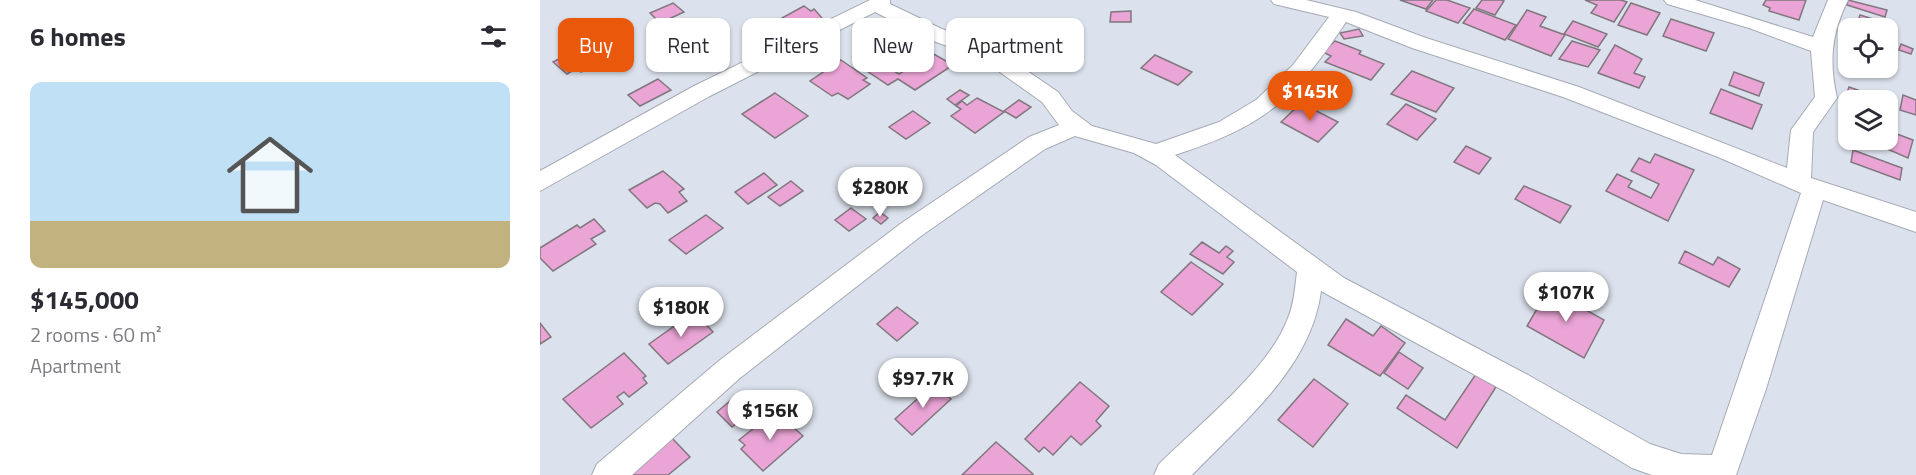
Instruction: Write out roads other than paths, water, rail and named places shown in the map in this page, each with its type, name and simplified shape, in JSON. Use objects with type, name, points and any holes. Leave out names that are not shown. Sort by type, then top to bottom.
[{"type":"street","points":[[1674,0],[1756,24],[1820,47]]},
{"type":"street","points":[[540,182],[711,86],[880,2],[880,7],[918,27],[997,59],[1050,97],[1075,127],[1093,135],[1141,146],[1154,153],[1335,286],[1518,384],[1643,457],[1681,469],[1721,473],[1752,389],[1807,185],[1799,142],[1802,130],[1826,98],[1820,38],[1838,0]]},
{"type":"street","points":[[1297,1],[1342,14],[1645,119],[1807,185],[1916,222]]},
{"type":"street","points":[[1154,153],[1225,127],[1265,105],[1310,62],[1342,14]]},
{"type":"street","points":[[608,475],[730,369],[912,229],[1037,143],[1075,127]]},
{"type":"street","points":[[1170,475],[1251,392],[1279,358],[1299,326],[1311,268]]}]
